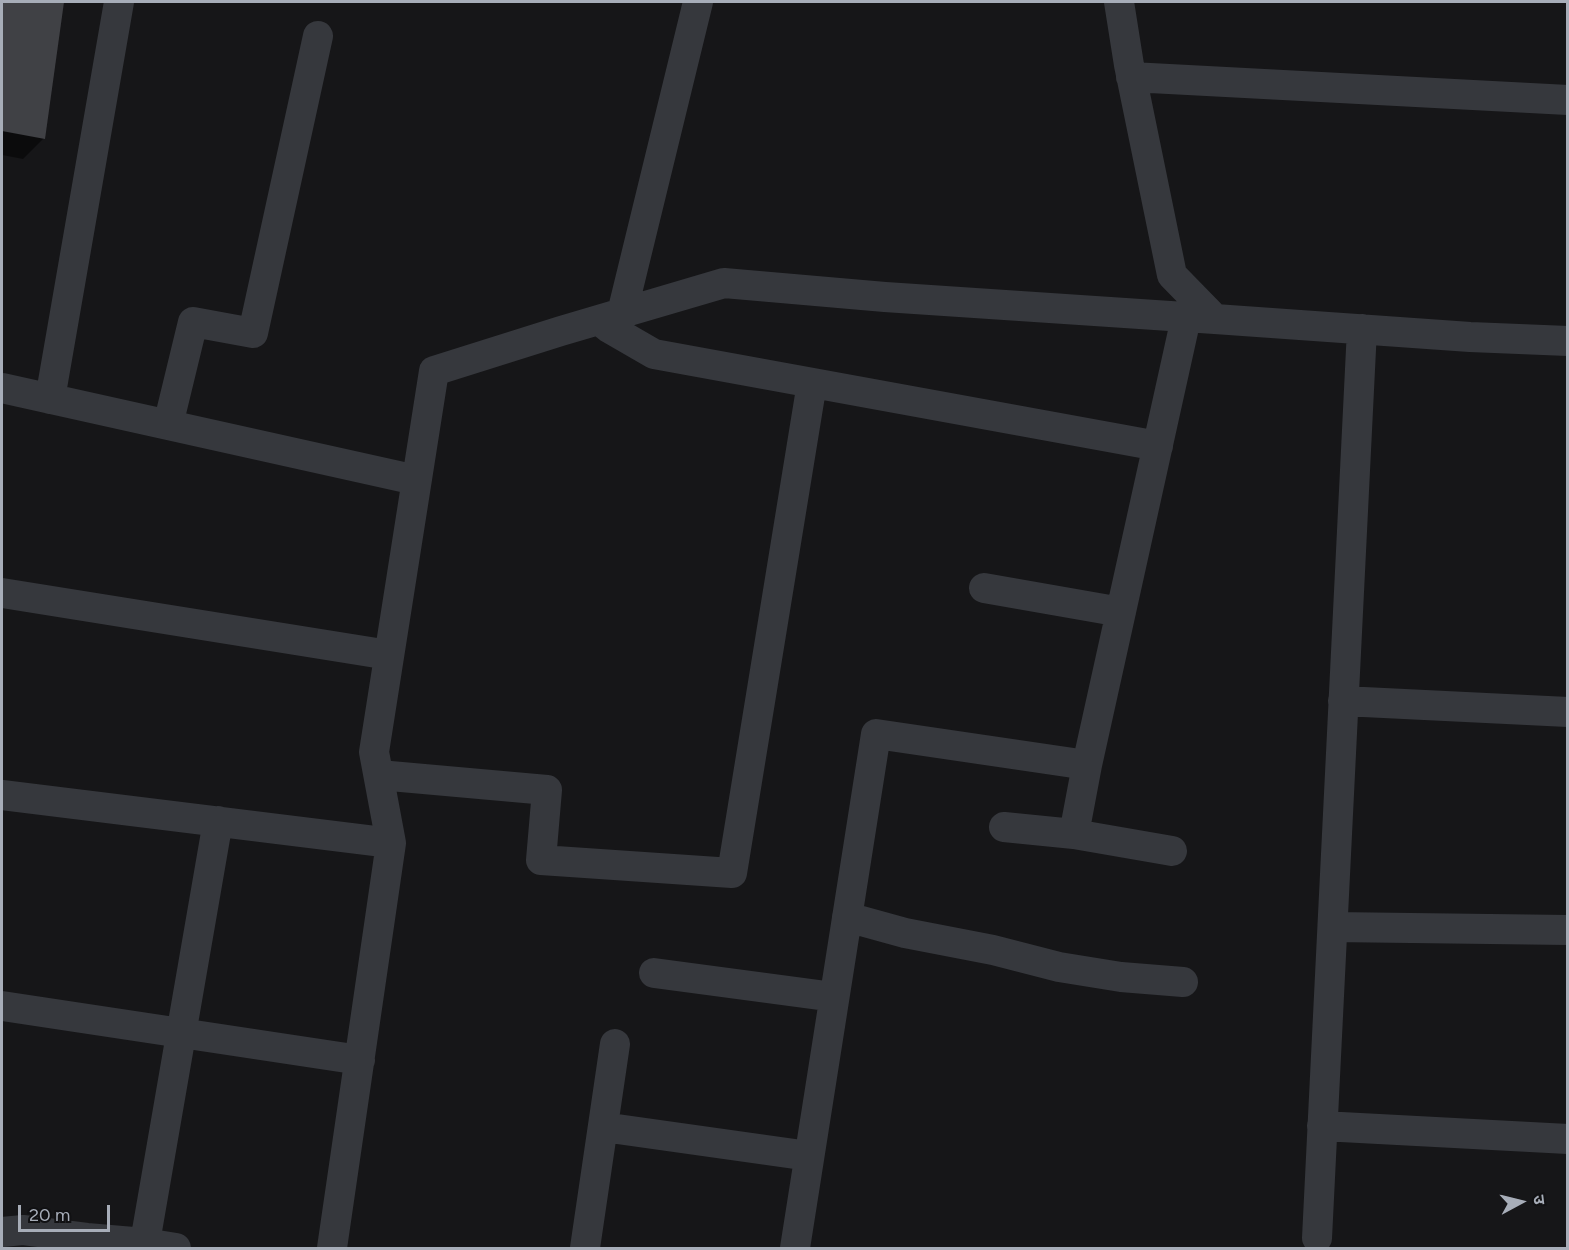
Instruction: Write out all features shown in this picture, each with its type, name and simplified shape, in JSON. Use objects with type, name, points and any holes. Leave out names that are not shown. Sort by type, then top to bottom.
[{"type":"street","points":[[50,399],[119,2]]},
{"type":"street","points":[[699,2],[609,328],[654,354],[1158,446]]},
{"type":"street","points":[[1119,2],[1131,77],[1172,274],[1200,318]]},
{"type":"street","points":[[168,424],[193,322],[253,333],[318,36]]},
{"type":"street","points":[[1131,77],[1568,100]]},
{"type":"street","points":[[332,1248],[391,843],[374,752],[434,371],[724,283],[885,297],[1470,337],[1568,341]]},
{"type":"street","points":[[1074,834],[1087,765],[1158,446],[1200,318]]},
{"type":"street","points":[[1317,1238],[1362,329]]},
{"type":"street","points":[[379,776],[547,790],[541,860],[732,873],[812,383]]},
{"type":"street","points":[[2,388],[416,480]]},
{"type":"street","points":[[984,588],[1121,612]]},
{"type":"street","points":[[2,593],[389,655]]},
{"type":"street","points":[[1343,701],[1568,712]]},
{"type":"street","points":[[795,1248],[876,734],[1087,765]]},
{"type":"street","points":[[2,795],[391,843]]},
{"type":"street","points":[[144,1246],[218,821]]},
{"type":"street","points":[[1004,827],[1074,834],[1172,851]]},
{"type":"street","points":[[847,917],[905,933],[993,950],[1059,967],[1121,977],[1183,982]]},
{"type":"street","points":[[1333,927],[1568,930]]},
{"type":"street","points":[[654,973],[834,997]]},
{"type":"street","points":[[2,1006],[360,1060]]},
{"type":"street","points":[[585,1248],[615,1044]]},
{"type":"street","points":[[1322,1126],[1568,1139]]},
{"type":"street","points":[[603,1127],[809,1156]]},
{"type":"street","points":[[2,1232],[23,1230],[176,1248]]},
{"type":"building","points":[[2,2],[64,2],[45,139],[2,131]]}]
